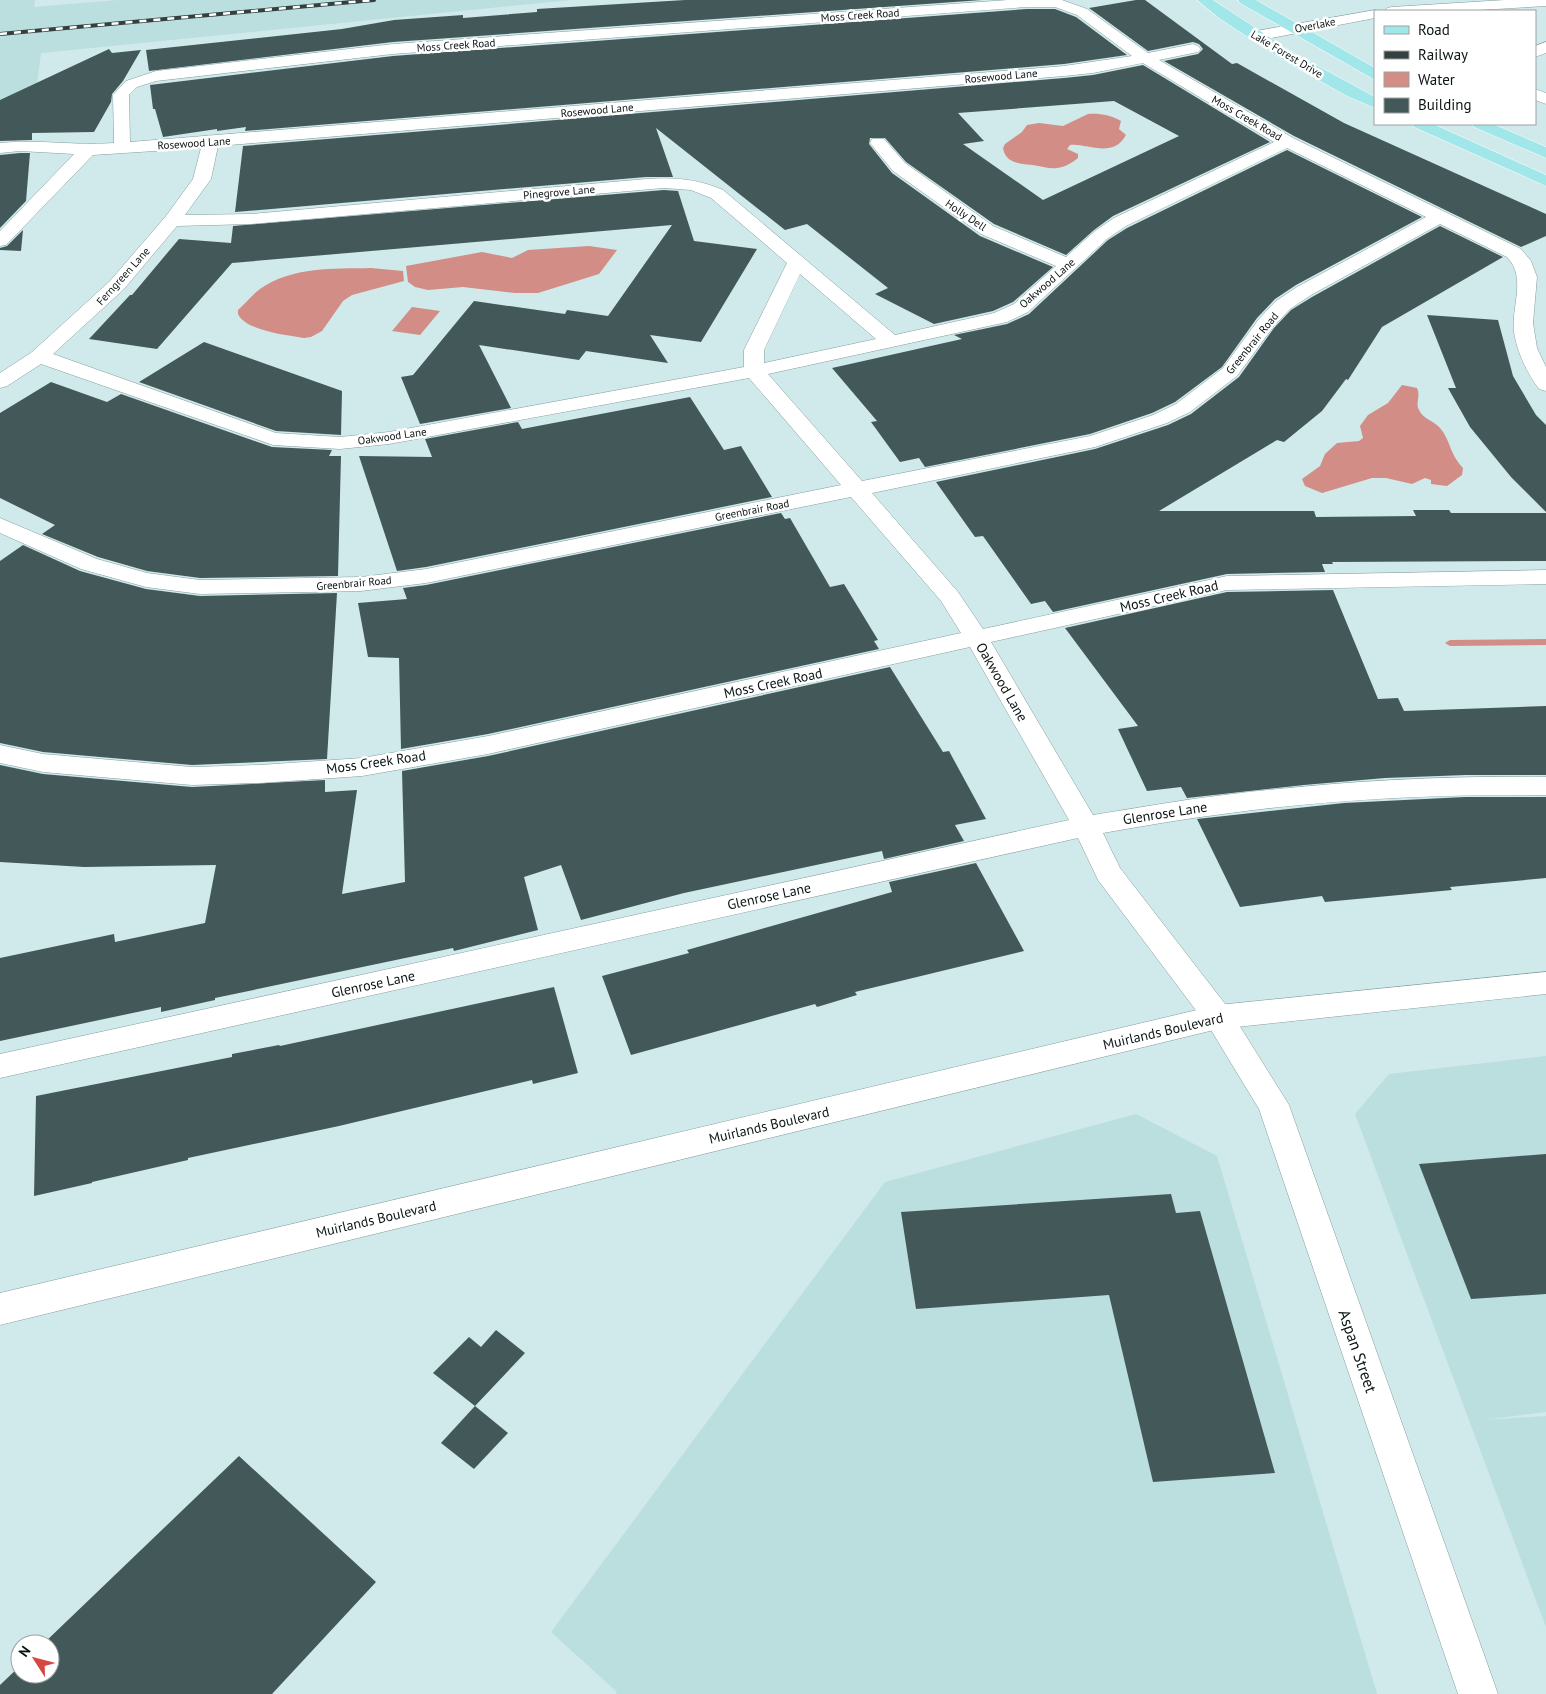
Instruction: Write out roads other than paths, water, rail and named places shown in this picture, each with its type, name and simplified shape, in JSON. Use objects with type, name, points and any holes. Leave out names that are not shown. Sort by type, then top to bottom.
[{"type":"main road","name":"Lake Forest Drive","points":[[1204,0],[1256,36],[1351,92],[1374,103]]},
{"type":"main road","name":"Lake Forest Drive","points":[[1245,0],[1374,74]]},
{"type":"main road","points":[[1422,125],[1546,181]]},
{"type":"main road","points":[[1482,125],[1546,153]]},
{"type":"street","name":"Moss Creek Road","points":[[122,148],[121,95],[127,86],[156,76],[393,50],[1042,2],[1057,3],[1082,12],[1145,58],[1287,142],[1514,253],[1522,260],[1526,267],[1528,279],[1523,322],[1526,342],[1530,357],[1546,385]]},
{"type":"street","points":[[1403,10],[1479,3],[1546,2]]},
{"type":"street","name":"Overlake","points":[[1256,36],[1374,14]]},
{"type":"street","name":"Rosewood Lane","points":[[0,148],[20,146],[88,150],[211,142],[1064,71],[1093,68],[1193,49]]},
{"type":"street","name":"Ferngreen Lane","points":[[0,382],[39,356],[117,285],[172,220],[202,179],[211,142]]},
{"type":"street","name":"Oakwood Lane","points":[[39,356],[273,438],[340,443],[389,438],[754,371],[1000,318],[1012,313],[1028,302],[1101,235],[1120,222],[1287,142]]},
{"type":"street","name":"Holly Dell","points":[[878,144],[899,167],[988,230],[1068,266]]},
{"type":"street","points":[[0,241],[88,150]]},
{"type":"street","name":"Pinegrove Lane","points":[[172,220],[251,219],[653,184],[688,184],[705,188],[717,194],[891,341]]},
{"type":"street","name":"Greenbrair Road","points":[[0,525],[88,564],[146,580],[200,587],[306,587],[361,584],[426,576],[1095,441],[1160,419],[1183,408],[1230,372],[1266,323],[1283,305],[1367,255],[1440,216]]},
{"type":"street","points":[[754,371],[754,350],[797,262]]},
{"type":"street","name":"Oakwood Lane","points":[[754,371],[950,597],[977,639],[1086,826],[1108,873],[1218,1017]]},
{"type":"street","name":"Moss Creek Road","points":[[0,754],[53,764],[192,776],[260,774],[362,767],[488,745],[1227,583],[1546,577]]},
{"type":"street","name":"Glenrose Lane","points":[[0,1066],[1086,826],[1224,804],[1351,792],[1470,785],[1546,786]]},
{"type":"street","name":"Muirlands Boulevard","points":[[0,1309],[1218,1017],[1546,983]]},
{"type":"street","name":"Aspan Street","points":[[1218,1017],[1273,1105],[1478,1694]]},
{"type":"water","points":[[1088,114],[1105,115],[1121,121],[1119,129],[1126,135],[1121,142],[1107,148],[1070,145],[1067,149],[1078,154],[1078,158],[1063,167],[1057,168],[1016,163],[1005,154],[1003,148],[1005,144],[1022,132],[1027,125],[1039,123],[1063,126]]},
{"type":"water","points":[[589,246],[617,250],[599,274],[538,293],[515,293],[463,287],[428,290],[415,287],[408,282],[406,266],[482,252],[512,258],[528,250]]},
{"type":"water","points":[[371,268],[403,271],[404,281],[352,295],[343,301],[322,331],[311,337],[304,338],[258,328],[242,320],[238,314],[238,310],[260,289],[286,276],[314,270]]},
{"type":"water","points":[[412,307],[440,311],[420,335],[392,331]]},
{"type":"water","points":[[1402,385],[1417,388],[1419,410],[1423,416],[1438,426],[1444,433],[1458,463],[1463,468],[1462,475],[1447,486],[1431,484],[1431,480],[1425,478],[1412,484],[1386,478],[1372,478],[1322,493],[1305,486],[1302,479],[1320,466],[1325,454],[1337,443],[1359,441],[1363,438],[1360,426],[1368,415],[1388,403]]},
{"type":"waterway","points":[[1450,643],[1546,642]]},
{"type":"railway","points":[[0,34],[374,0]]}]
